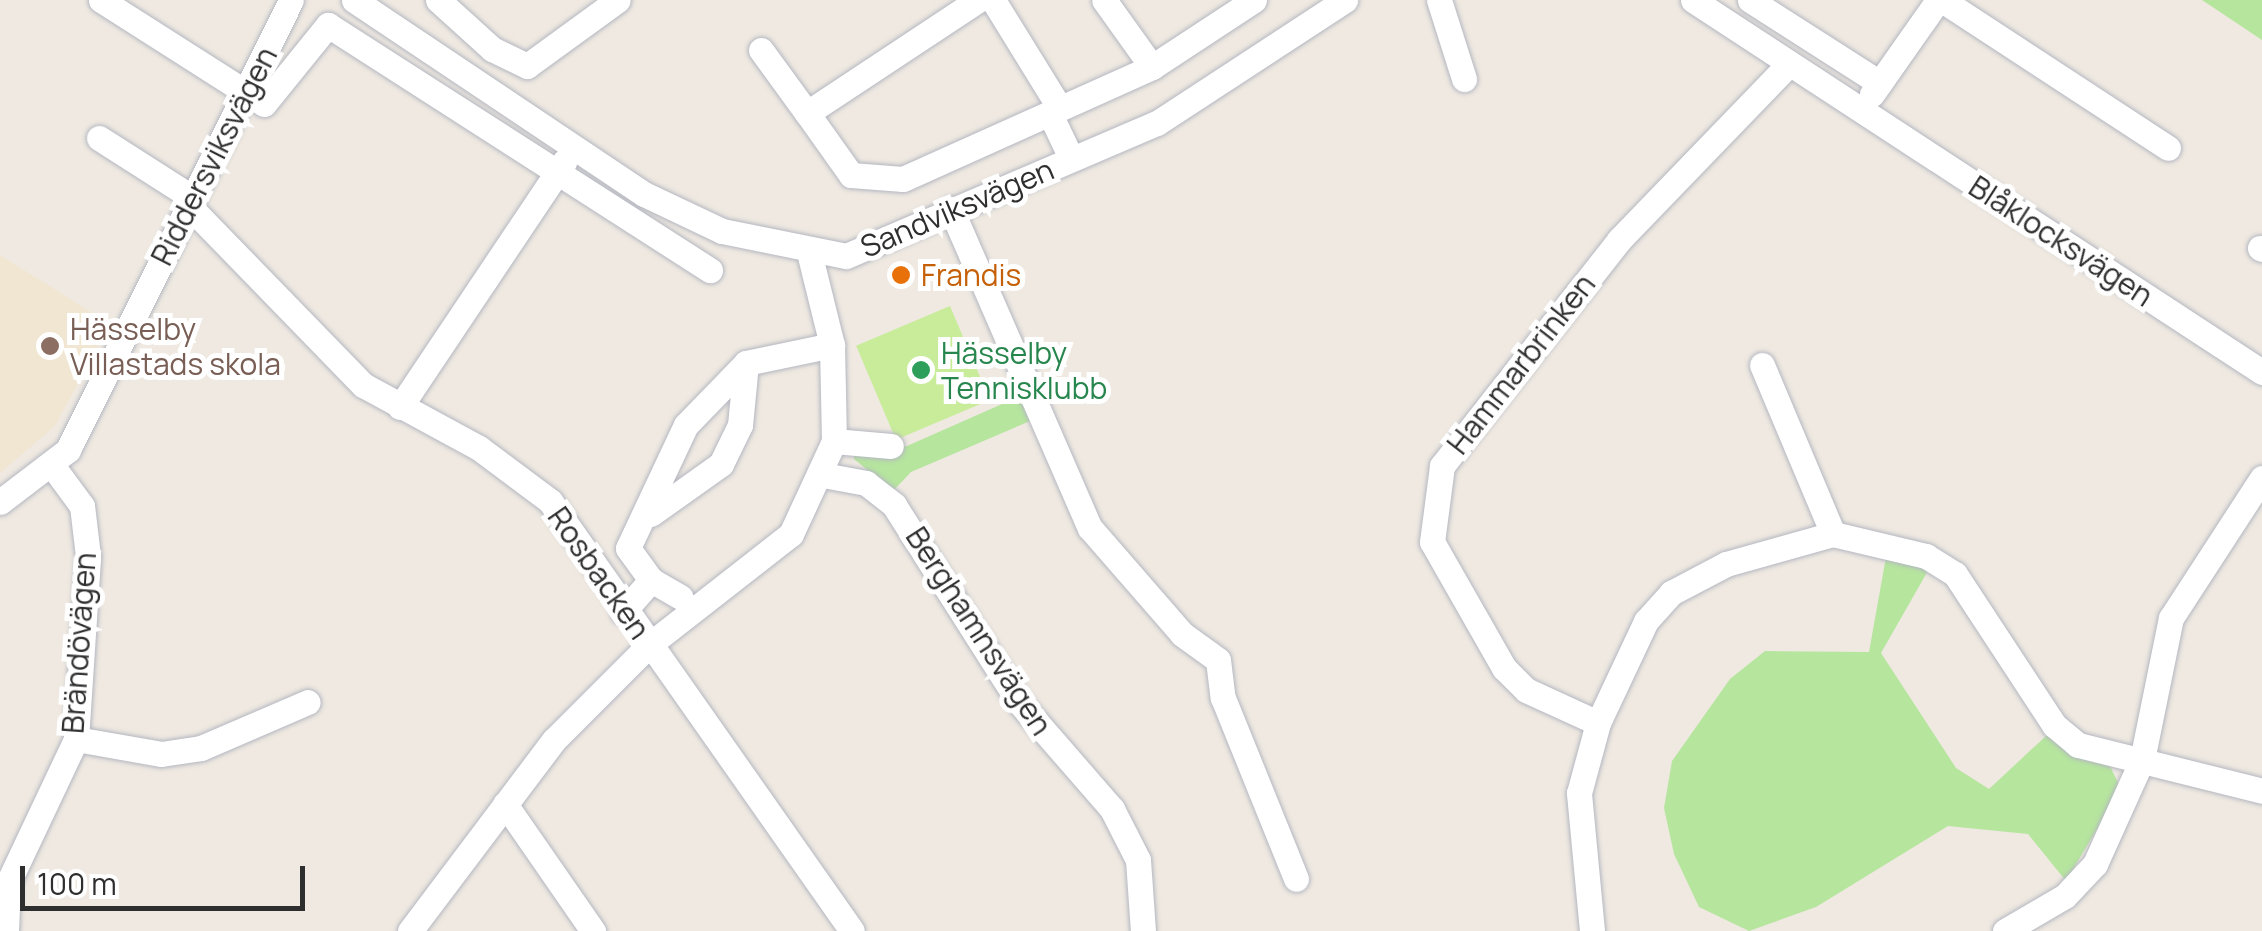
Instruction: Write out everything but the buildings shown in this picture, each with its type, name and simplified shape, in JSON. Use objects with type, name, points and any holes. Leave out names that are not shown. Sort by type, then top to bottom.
[{"type":"street","points":[[100,0],[246,94],[270,102],[317,28],[328,26],[710,270]]},
{"type":"street","name":"Riddersviksvägen","points":[[54,468],[292,0]]},
{"type":"street","name":"Sandviksvägen","points":[[354,0],[574,148],[722,231],[809,252],[846,256],[1157,122],[1345,0]]},
{"type":"street","points":[[438,0],[492,49],[527,66],[618,0]]},
{"type":"street","points":[[808,113],[978,0]]},
{"type":"street","points":[[993,0],[1056,102],[1052,118],[1071,158]]},
{"type":"street","points":[[1104,0],[1152,68]]},
{"type":"street","points":[[761,50],[850,176],[878,184],[1052,118],[1152,68],[1254,0]]},
{"type":"street","points":[[1439,0],[1464,78]]},
{"type":"street","name":"Blåklocksvägen","points":[[1693,0],[2262,372]]},
{"type":"street","points":[[1750,0],[1880,83]]},
{"type":"street","points":[[1862,109],[1940,0],[2168,148]]},
{"type":"street","name":"Hammarbrinken","points":[[1598,722],[1526,690],[1504,668],[1432,542],[1442,466],[1618,240],[1790,64]]},
{"type":"street","name":"Rosbacken","points":[[99,138],[191,202],[363,385],[550,500],[623,612],[852,931]]},
{"type":"street","points":[[400,407],[574,148]]},
{"type":"street","points":[[951,209],[1090,528],[1182,634],[1218,660],[1223,698],[1296,879]]},
{"type":"street","points":[[410,931],[505,804],[649,645],[791,534],[823,475],[865,444],[832,345],[809,252]]},
{"type":"street","points":[[680,598],[651,580],[628,548],[651,514],[686,425],[746,364],[832,345]]},
{"type":"street","points":[[651,514],[721,464],[740,425],[746,364]]},
{"type":"street","points":[[1762,365],[1833,534]]},
{"type":"street","points":[[0,502],[54,468]]},
{"type":"street","name":"Brändövägen","points":[[6,931],[4,882],[76,739],[88,556],[82,506],[54,468]]},
{"type":"street","name":"Berghamnsvägen","points":[[823,475],[866,483],[894,505],[1018,702],[1112,810],[1138,860],[1143,931]]},
{"type":"street","points":[[2006,931],[2066,896],[2095,864],[2142,760],[2170,618],[2262,478]]},
{"type":"street","points":[[1592,931],[1577,826],[1598,722],[1646,621],[1671,593],[1766,548],[1833,534],[1926,556],[1954,574],[2065,737],[2262,791]]},
{"type":"street","points":[[623,612],[651,580]]},
{"type":"street","points":[[76,739],[161,754],[201,748],[308,702]]},
{"type":"street","points":[[505,804],[593,931]]},
{"type":"shaded area","name":"Hässelby Villastads skola","points":[[0,255],[110,324],[55,426],[0,473]]},
{"type":"green space","points":[[2202,0],[2262,0],[2262,40]]},
{"type":"green space","name":"Hässelby Tennisklubb","points":[[950,306],[990,400],[896,440],[856,346]]},
{"type":"green space","points":[[1020,396],[1030,421],[911,472],[893,491],[854,459],[854,448],[907,446]]},
{"type":"green space","points":[[1886,557],[1929,569],[1881,653],[1956,768],[1989,789],[2047,735],[2110,766],[2121,789],[2066,881],[2028,834],[1948,826],[1816,907],[1749,931],[1699,907],[1674,854],[1664,808],[1672,761],[1730,679],[1765,651],[1869,652]]},
{"type":"place","name":"Frandis","points":[[901,275]]},
{"type":"place","name":"Hässelby Villastads skola","points":[[50,346]]},
{"type":"place","name":"Hässelby Tennisklubb","points":[[921,370]]}]
